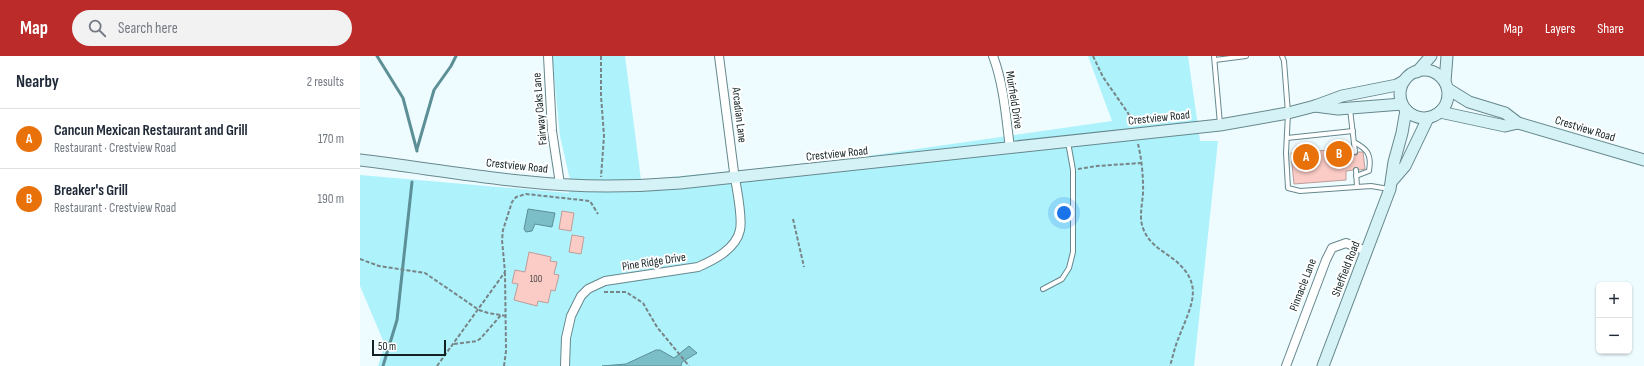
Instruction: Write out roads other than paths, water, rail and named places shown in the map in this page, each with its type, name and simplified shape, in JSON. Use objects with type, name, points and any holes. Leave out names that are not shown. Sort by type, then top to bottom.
[{"type":"street","name":"Fairway Oaks Lane","points":[[548,56],[552,131],[560,184]]},
{"type":"street","name":"Arcadian Lane","points":[[719,56],[735,178]]},
{"type":"street","name":"Muirfield Drive","points":[[993,56],[1002,91],[1010,148]]},
{"type":"street","points":[[1417,72],[1431,56]]},
{"type":"street","points":[[1446,86],[1440,76],[1433,72],[1425,70],[1410,75],[1404,81],[1400,92],[1404,107],[1412,115],[1420,118],[1428,118],[1440,112],[1446,105],[1448,97],[1446,86],[1447,56]]},
{"type":"street","name":"Crestview Road","points":[[360,160],[491,177],[560,184],[597,186],[648,185],[735,178],[1220,125],[1288,113],[1315,106],[1342,96],[1397,85],[1404,81]]},
{"type":"street","name":"Crestview Road","points":[[1446,86],[1469,102],[1505,113],[1518,123],[1644,160]]},
{"type":"street","name":"Crestview Road","points":[[1315,106],[1338,109],[1404,107]]},
{"type":"street","name":"Sheffield Road","points":[[1323,366],[1391,185],[1394,162],[1402,133],[1404,107]]},
{"type":"street","name":"Crestview Road","points":[[1440,112],[1505,126],[1518,123]]},
{"type":"street","name":"Sheffield Road","points":[[1391,185],[1405,166],[1428,118]]},
{"type":"street","name":"Pine Ridge Drive","points":[[565,366],[566,338],[572,316],[582,296],[596,285],[605,281],[698,267],[724,253],[734,243],[740,230],[739,204],[735,178]]},
{"type":"street","name":"Pinnacle Lane","points":[[1286,366],[1326,260],[1332,248],[1346,243],[1366,251]]},
{"type":"lane","points":[[1220,125],[1214,58],[1246,56]]},
{"type":"lane","points":[[1282,56],[1284,61],[1288,113],[1286,153],[1288,188],[1300,191],[1391,185]]},
{"type":"lane","points":[[1350,108],[1355,152]]},
{"type":"lane","points":[[1287,138],[1353,131]]},
{"type":"lane","points":[[1043,289],[1062,279],[1069,268],[1073,252],[1073,170],[1068,142]]},
{"type":"lane","points":[[1354,142],[1366,148],[1370,157],[1369,170],[1356,176]]},
{"type":"lane","points":[[1356,170],[1357,187]]},
{"type":"waterway","points":[[377,56],[403,98],[417,151]]},
{"type":"waterway","points":[[417,149],[434,90],[451,66],[456,56]]},
{"type":"waterway","points":[[383,366],[397,320],[412,182]]},
{"type":"place","name":"Breaker's Grill","points":[[1339,154]]},
{"type":"place","name":"Cancun Mexican Restaurant and Grill","points":[[1306,157]]}]
